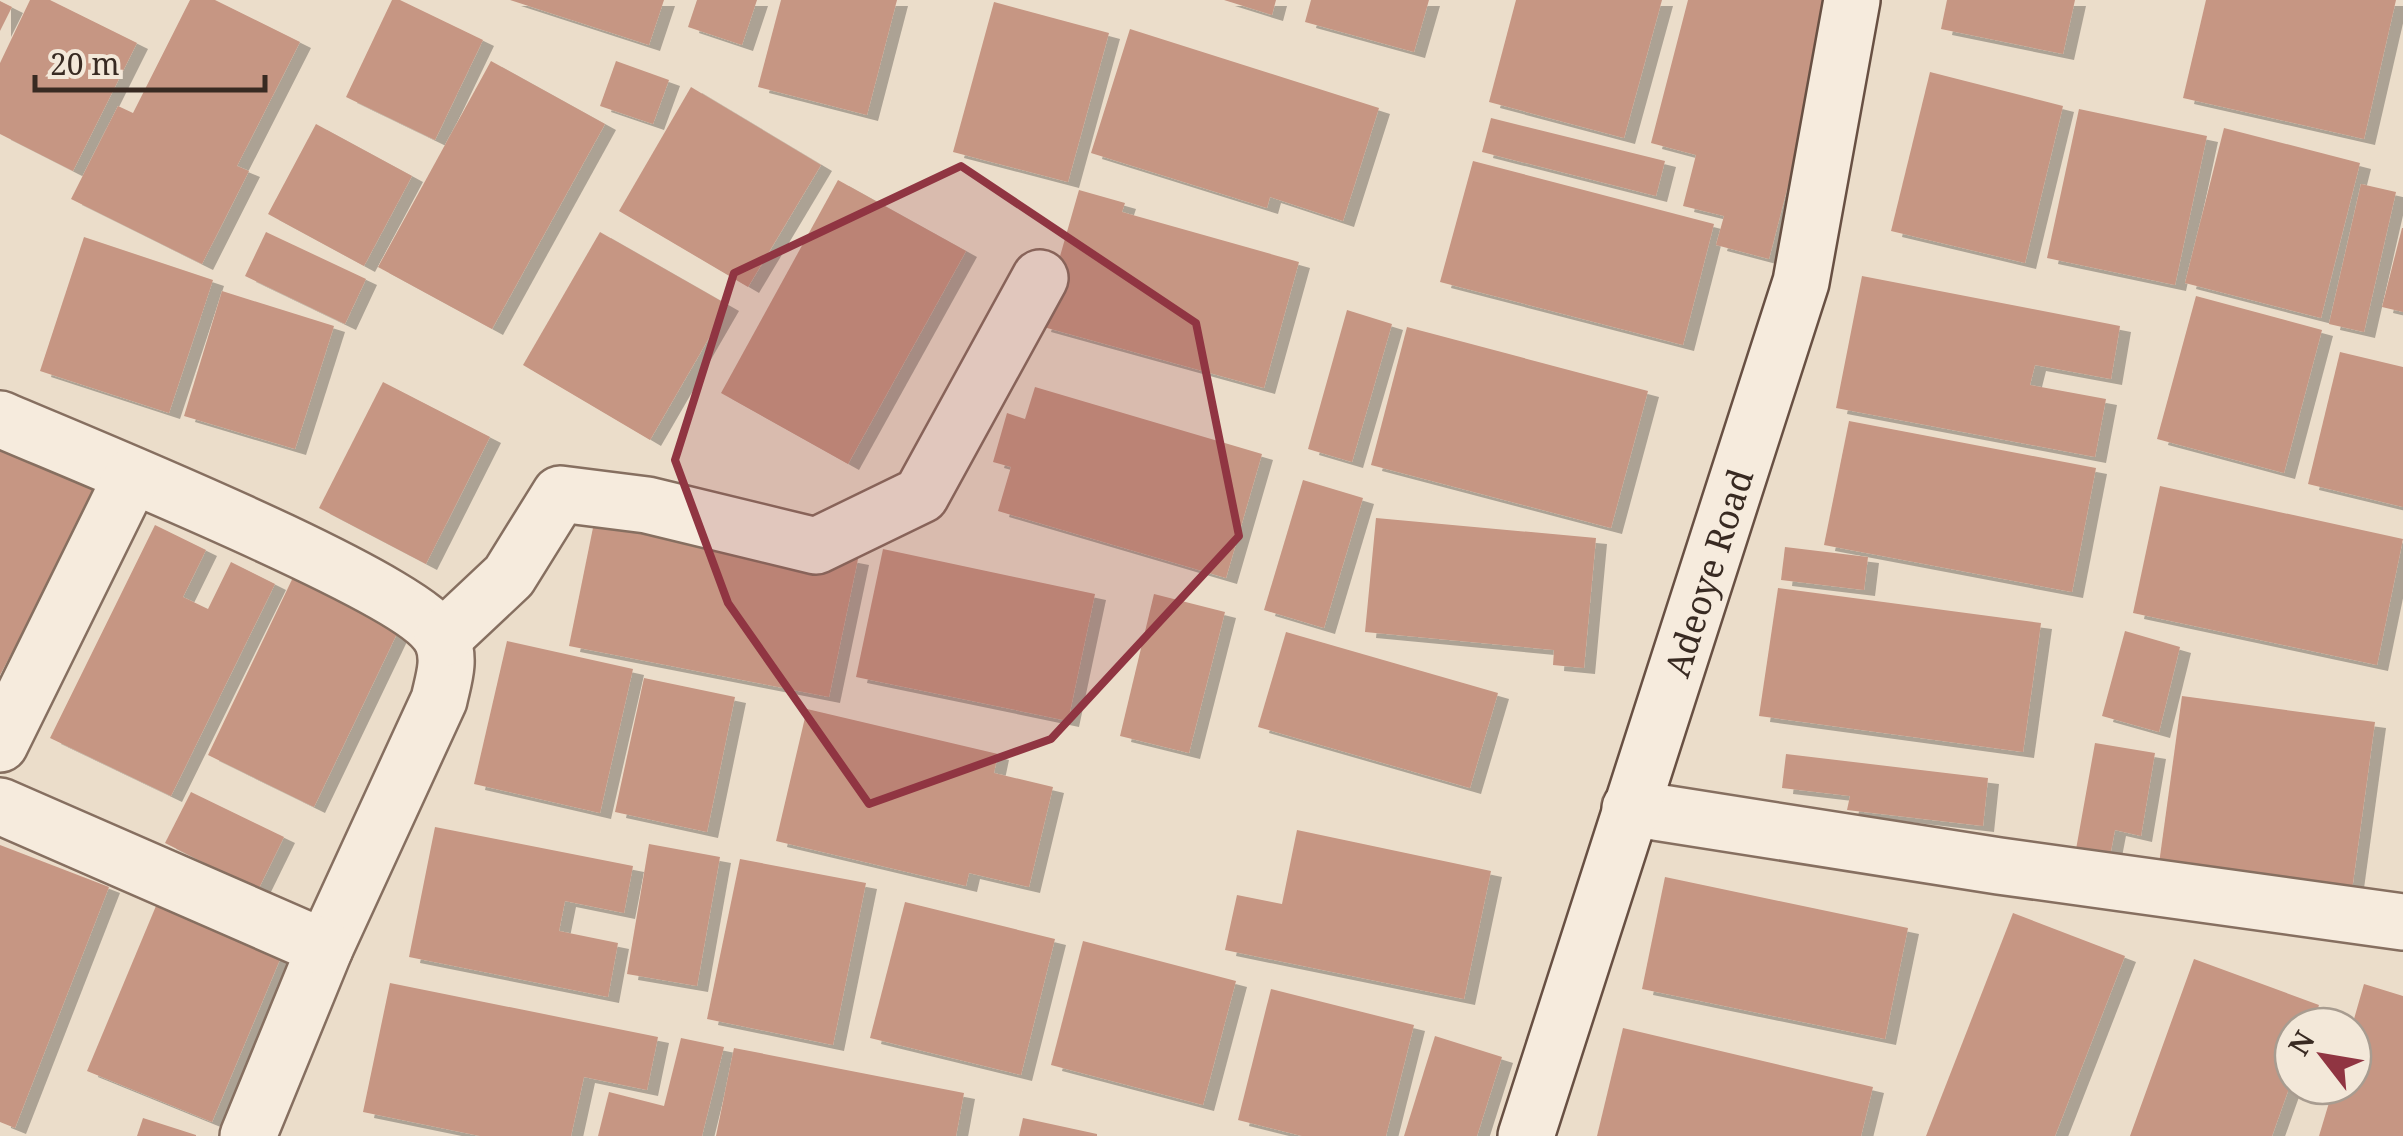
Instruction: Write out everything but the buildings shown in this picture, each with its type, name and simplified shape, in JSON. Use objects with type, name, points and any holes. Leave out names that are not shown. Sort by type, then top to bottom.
[{"type":"street","name":"Adeoye Road","points":[[1526,1136],[1801,282],[1852,0]]},
{"type":"street","points":[[442,638],[509,576],[560,494],[648,505],[816,546],[921,496],[1040,278]]},
{"type":"street","points":[[0,419],[341,569],[415,612],[442,638],[447,664],[438,700],[325,948],[248,1136]]},
{"type":"street","points":[[0,744],[132,476]]},
{"type":"street","points":[[0,806],[325,948]]},
{"type":"street","points":[[1630,808],[1999,866],[2403,922]]},
{"type":"highlighted area","points":[[961,166],[1196,323],[1239,536],[1051,739],[869,804],[728,603],[675,460],[734,273]]}]
